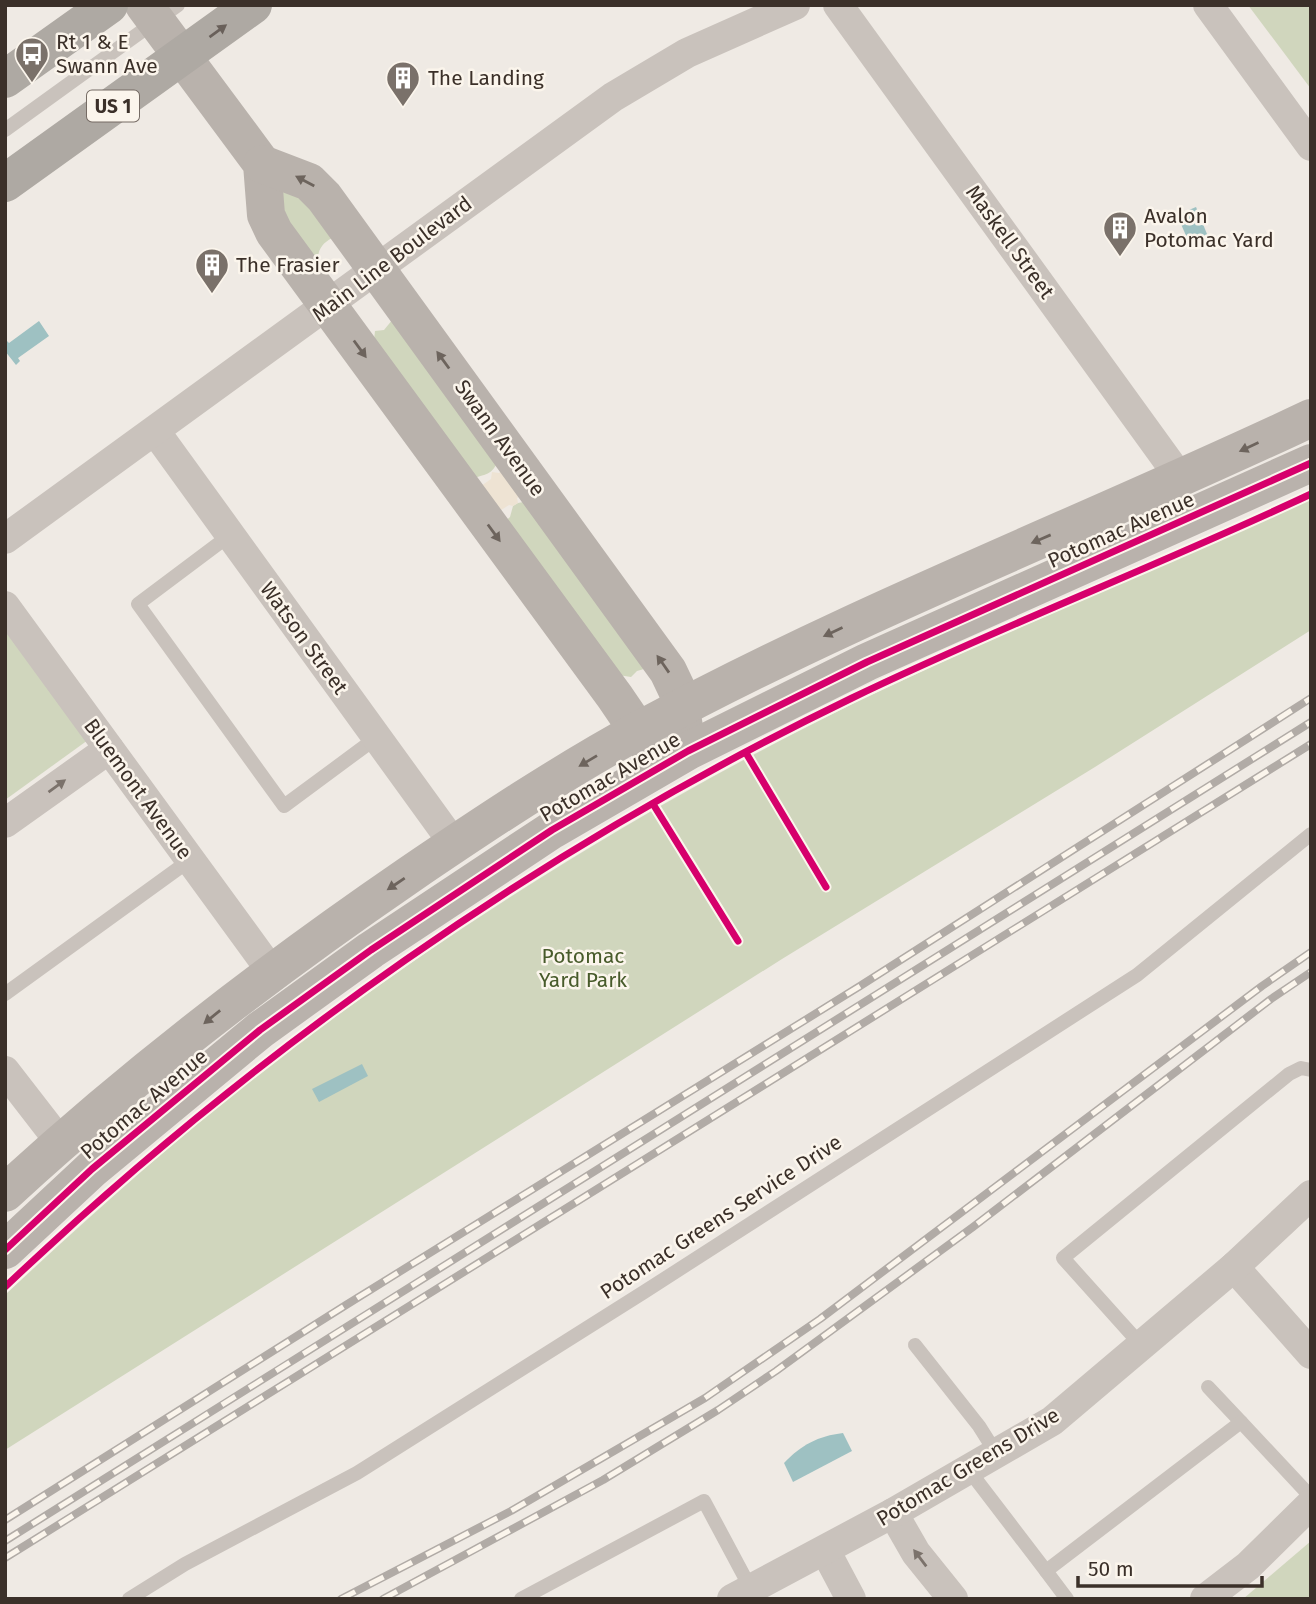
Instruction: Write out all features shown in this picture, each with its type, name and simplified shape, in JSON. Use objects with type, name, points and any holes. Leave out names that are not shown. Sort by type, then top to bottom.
[{"type":"highway","points":[[5,79],[109,5]]},
{"type":"highway","name":"US 1","points":[[5,183],[253,5]]},
{"type":"street","name":"Main Line Boulevard","points":[[5,539],[625,90],[687,54],[795,5]]},
{"type":"street","name":"Maskell Street","points":[[838,5],[1181,479]]},
{"type":"street","points":[[1208,5],[1311,146]]},
{"type":"street","points":[[159,10],[182,56],[262,164],[269,225],[639,730],[675,759]]},
{"type":"street","name":"Swann Avenue","points":[[262,164],[300,177],[317,188],[668,671],[675,682],[681,708],[675,759]]},
{"type":"street","name":"Potomac Avenue","points":[[5,1193],[61,1142],[209,1019],[272,972],[454,844],[639,730],[900,600],[1181,479],[1311,418]]},
{"type":"street","name":"Watson Street","points":[[155,431],[454,844]]},
{"type":"street","name":"Potomac Avenue","points":[[5,1250],[92,1169],[260,1030],[371,950],[552,831],[675,759],[867,662],[1311,463]]},
{"type":"street","name":"Bluemont Avenue","points":[[5,606],[272,972]]},
{"type":"street","points":[[5,823],[109,749]]},
{"type":"street","points":[[5,1071],[61,1142]]},
{"type":"street","name":"Potomac Greens Drive","points":[[741,1594],[893,1513],[1052,1421],[1234,1268],[1311,1195]]},
{"type":"street","points":[[1234,1268],[1311,1354]]},
{"type":"street","points":[[1205,1599],[1248,1566],[1311,1504]]},
{"type":"street","points":[[893,1513],[916,1553],[953,1599]]},
{"type":"street","points":[[825,1550],[851,1599]]},
{"type":"lane","points":[[5,130],[159,10]]},
{"type":"lane","points":[[230,535],[138,604],[284,806],[376,738]]},
{"type":"lane","name":"Potomac Greens Service Drive","points":[[129,1599],[185,1564],[357,1473],[1137,975],[1308,841]]},
{"type":"lane","points":[[5,994],[190,860]]},
{"type":"lane","points":[[1142,1346],[1063,1258],[1289,1074],[1301,1068],[1311,1070]]},
{"type":"lane","points":[[915,1345],[979,1426],[996,1453]]},
{"type":"lane","points":[[1209,1387],[1311,1497]]},
{"type":"lane","points":[[1046,1571],[1241,1422]]},
{"type":"lane","points":[[968,1469],[1067,1599]]},
{"type":"lane","points":[[521,1599],[704,1501],[741,1594]]},
{"type":"green space","points":[[1248,5],[1311,5],[1311,89]]},
{"type":"green space","points":[[287,179],[332,238],[322,246],[318,257],[311,261],[280,219],[281,180]]},
{"type":"green space","points":[[393,319],[499,458],[488,474],[469,480],[374,340],[375,331],[384,330]]},
{"type":"green space","name":"Potomac Yard Park","points":[[1311,499],[1311,630],[1095,767],[782,959],[5,1450],[5,1295],[182,1137],[255,1077],[353,1004],[475,920],[601,841],[797,732],[924,671]]},
{"type":"green space","points":[[529,501],[644,669],[631,677],[618,675],[502,524],[510,517],[513,506]]},
{"type":"green space","points":[[5,626],[88,740],[5,800]]},
{"type":"green space","points":[[1311,1541],[1311,1599],[1243,1599]]},
{"type":"shaded area","points":[[510,465],[529,490],[517,498],[518,503],[498,512],[481,486],[491,479],[492,472],[499,473]]},
{"type":"water","points":[[1196,207],[1209,239],[1191,247],[1177,215]]},
{"type":"water","points":[[39,321],[49,336],[18,358],[20,361],[16,365],[5,351],[5,339],[9,343]]},
{"type":"water","points":[[362,1064],[368,1076],[319,1102],[312,1089]]},
{"type":"water","points":[[843,1433],[852,1451],[793,1482],[784,1463],[790,1457],[818,1439]]},
{"type":"railway","points":[[5,1520],[860,986],[1311,698]]},
{"type":"railway","points":[[5,1541],[1311,722]]},
{"type":"railway","points":[[5,1558],[1311,744]]},
{"type":"railway","points":[[341,1599],[511,1511],[705,1398],[820,1319],[1262,986],[1311,952]]},
{"type":"railway","points":[[383,1599],[603,1480],[776,1371],[973,1227],[1271,999],[1311,972]]},
{"type":"cycle path","points":[[5,1250],[92,1169],[260,1030],[371,950],[552,830],[688,751],[867,662],[1311,463]]},
{"type":"cycle path","points":[[5,1287],[100,1200],[199,1116],[301,1036],[406,960],[513,888],[624,820],[737,757],[852,698],[966,645],[1311,494]]},
{"type":"cycle path","points":[[746,753],[826,887]]},
{"type":"cycle path","points":[[653,804],[738,941]]},
{"type":"place","name":"Rt 1 & E Swann Ave","points":[[32,84]]},
{"type":"place","name":"The Landing","points":[[403,108]]},
{"type":"place","name":"Avalon Potomac Yard","points":[[1120,258]]},
{"type":"place","name":"The Frasier","points":[[212,295]]}]
